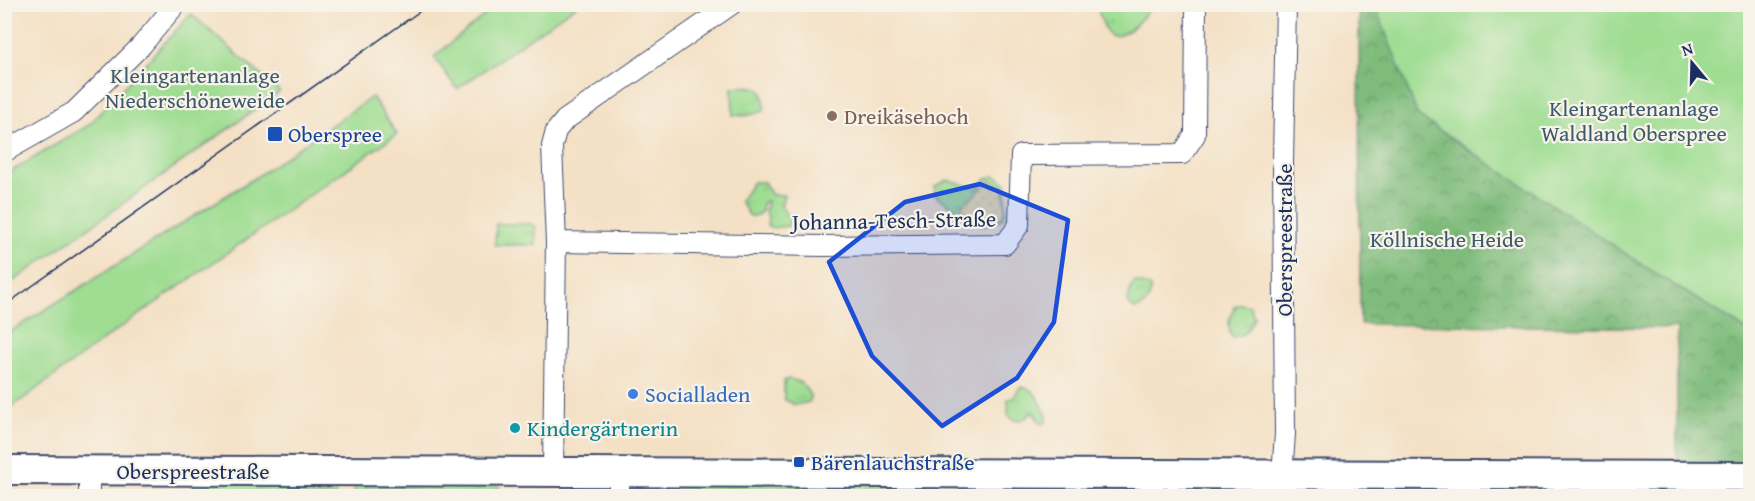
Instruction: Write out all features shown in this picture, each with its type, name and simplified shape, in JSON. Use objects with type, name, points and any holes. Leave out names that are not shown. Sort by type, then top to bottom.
[{"type":"main road","name":"Oberspreestraße","points":[[4,470],[89,483],[553,472],[619,484],[1282,475],[1750,476]]},
{"type":"street","points":[[4,152],[74,112],[141,46],[176,4]]},
{"type":"street","points":[[553,472],[556,242],[552,146],[556,131],[565,120],[732,4]]},
{"type":"street","name":"Johanna-Tesch-Straße","points":[[556,242],[815,246],[1005,244],[1019,225],[1021,155],[1182,154],[1195,135],[1196,4]]},
{"type":"street","name":"Oberspreestraße","points":[[1282,475],[1285,434],[1283,161],[1286,4]]},
{"type":"highlighted area","points":[[980,184],[1068,220],[1054,322],[1017,378],[942,426],[872,356],[829,262],[905,202]]},
{"type":"green space","points":[[498,4],[577,5],[457,89],[434,57]]},
{"type":"green space","points":[[1098,5],[1153,5],[1129,30],[1117,36],[1110,36],[1105,29]]},
{"type":"green space","name":"Köllnische Heide","points":[[1359,5],[1375,5],[1418,116],[1658,275],[1750,332],[1750,496],[1247,496],[1247,487],[1677,493],[1677,328],[1360,324]]},
{"type":"green space","name":"Kleingartenanlage Waldland Oberspree","points":[[1375,5],[1750,5],[1750,332],[1658,275],[1418,116]]},
{"type":"green space","name":"Kleingartenanlage Niederschöneweide","points":[[191,14],[280,92],[5,287],[5,175],[89,125]]},
{"type":"green space","points":[[732,87],[753,87],[761,91],[764,111],[746,116],[733,115]]},
{"type":"green space","points":[[372,97],[397,134],[110,335],[5,412],[5,335],[256,177]]},
{"type":"green space","points":[[994,176],[1006,184],[1006,212],[1003,219],[992,224],[982,225],[936,196],[934,187],[947,180],[977,188],[986,179]]},
{"type":"green space","points":[[753,182],[764,182],[772,195],[784,195],[781,206],[790,220],[788,226],[772,228],[767,225],[768,217],[765,211],[767,201],[762,203],[762,211],[759,214],[749,215],[740,201]]},
{"type":"green space","points":[[496,224],[531,224],[536,227],[536,245],[495,245]]},
{"type":"green space","points":[[1136,282],[1150,287],[1150,291],[1149,299],[1134,309],[1128,303],[1131,286]]},
{"type":"green space","points":[[1240,304],[1250,306],[1254,318],[1244,333],[1232,337],[1229,330],[1230,318],[1234,307]]},
{"type":"green space","points":[[788,379],[805,387],[811,398],[809,402],[795,405],[784,399],[784,381]]},
{"type":"green space","points":[[1020,387],[1030,390],[1037,397],[1047,416],[1046,422],[1042,424],[1032,412],[1026,418],[1019,420],[1013,420],[1008,414],[1008,399],[1014,397]]},
{"type":"green space","points":[[195,478],[331,484],[336,496],[203,496],[191,487]]},
{"type":"green space","points":[[674,483],[1225,487],[1225,496],[675,496]]},
{"type":"green space","points":[[355,485],[499,486],[499,496],[354,496]]},
{"type":"sand","points":[[991,181],[1004,187],[1005,209],[1002,217],[987,223],[960,209]]},
{"type":"tram line","points":[[4,306],[430,4]]},
{"type":"place","name":"Dreikäsehoch","points":[[832,116]]},
{"type":"place","name":"Oberspree","points":[[275,134]]},
{"type":"place","name":"Socialladen","points":[[633,394]]},
{"type":"place","name":"Kindergärtnerin","points":[[515,428]]},
{"type":"place","name":"Bärenlauchstraße","points":[[799,462]]}]
